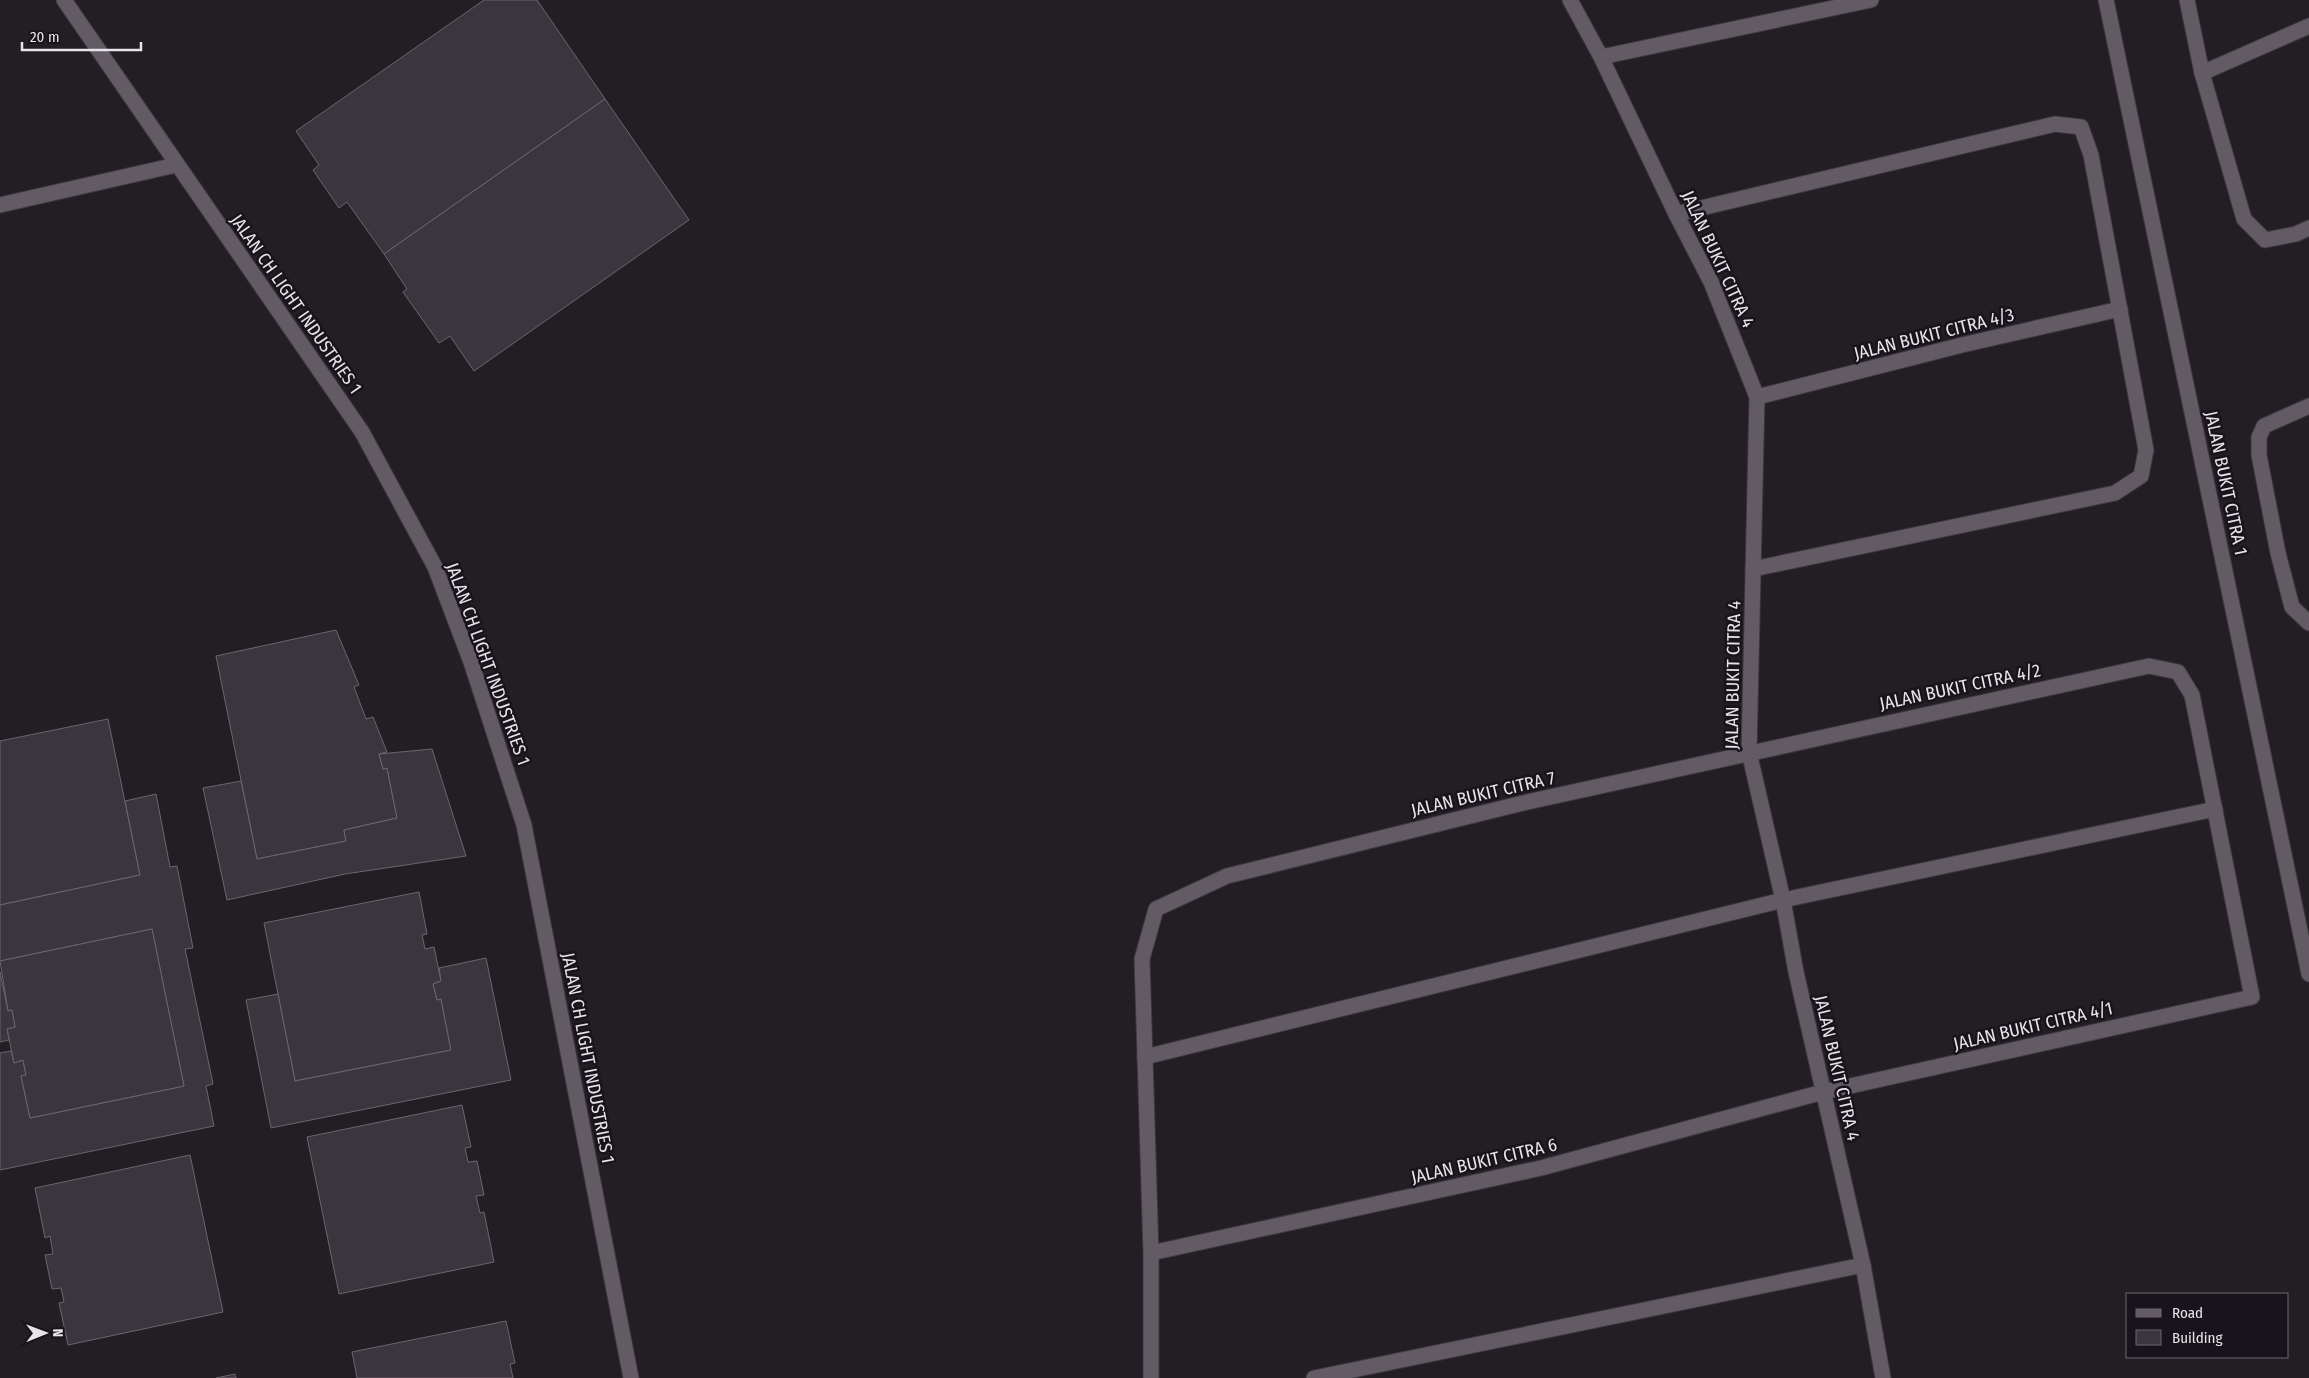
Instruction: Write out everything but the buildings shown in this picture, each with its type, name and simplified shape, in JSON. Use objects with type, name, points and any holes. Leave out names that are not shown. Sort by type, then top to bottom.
[{"type":"street","name":"JALAN CH LIGHT INDUSTRIES 1","points":[[64,0],[362,432],[435,568],[471,662],[524,825],[631,1378]]},
{"type":"street","name":"JALAN BUKIT CITRA 4","points":[[1570,0],[1601,57],[1676,214],[1711,282],[1757,397],[1750,752],[1783,900],[1796,972],[1862,1265],[1883,1378]]},
{"type":"street","points":[[1601,57],[1871,0]]},
{"type":"street","name":"JALAN BUKIT CITRA 1","points":[[2106,0],[2309,974]]},
{"type":"street","points":[[2187,0],[2202,73],[2244,219],[2265,240],[2296,234],[2309,228]]},
{"type":"street","points":[[2202,73],[2309,26]]},
{"type":"street","points":[[1676,214],[2055,124],[2081,127],[2091,155],[2146,450],[2141,476],[2115,493],[1753,569]]},
{"type":"street","points":[[0,205],[176,165]]},
{"type":"street","name":"JALAN BUKIT CITRA 4/3","points":[[1757,397],[1952,348],[2120,309]]},
{"type":"street","points":[[2309,406],[2264,426],[2259,437],[2259,455],[2278,553],[2292,607],[2309,623]]},
{"type":"street","name":"JALAN BUKIT CITRA 4/2","points":[[1750,752],[2149,666],[2178,672],[2192,695],[2215,809]]},
{"type":"street","name":"JALAN BUKIT CITRA 7","points":[[1151,1378],[1151,1253],[1142,959],[1156,909],[1227,876],[1523,803],[1750,752]]},
{"type":"street","points":[[1145,1057],[1783,900],[2215,809]]},
{"type":"street","name":"JALAN BUKIT CITRA 4/1","points":[[1823,1092],[2252,997],[2215,809]]},
{"type":"street","name":"JALAN BUKIT CITRA 6","points":[[1151,1253],[1541,1168],[1823,1092]]},
{"type":"street","points":[[1314,1378],[1862,1265]]}]
